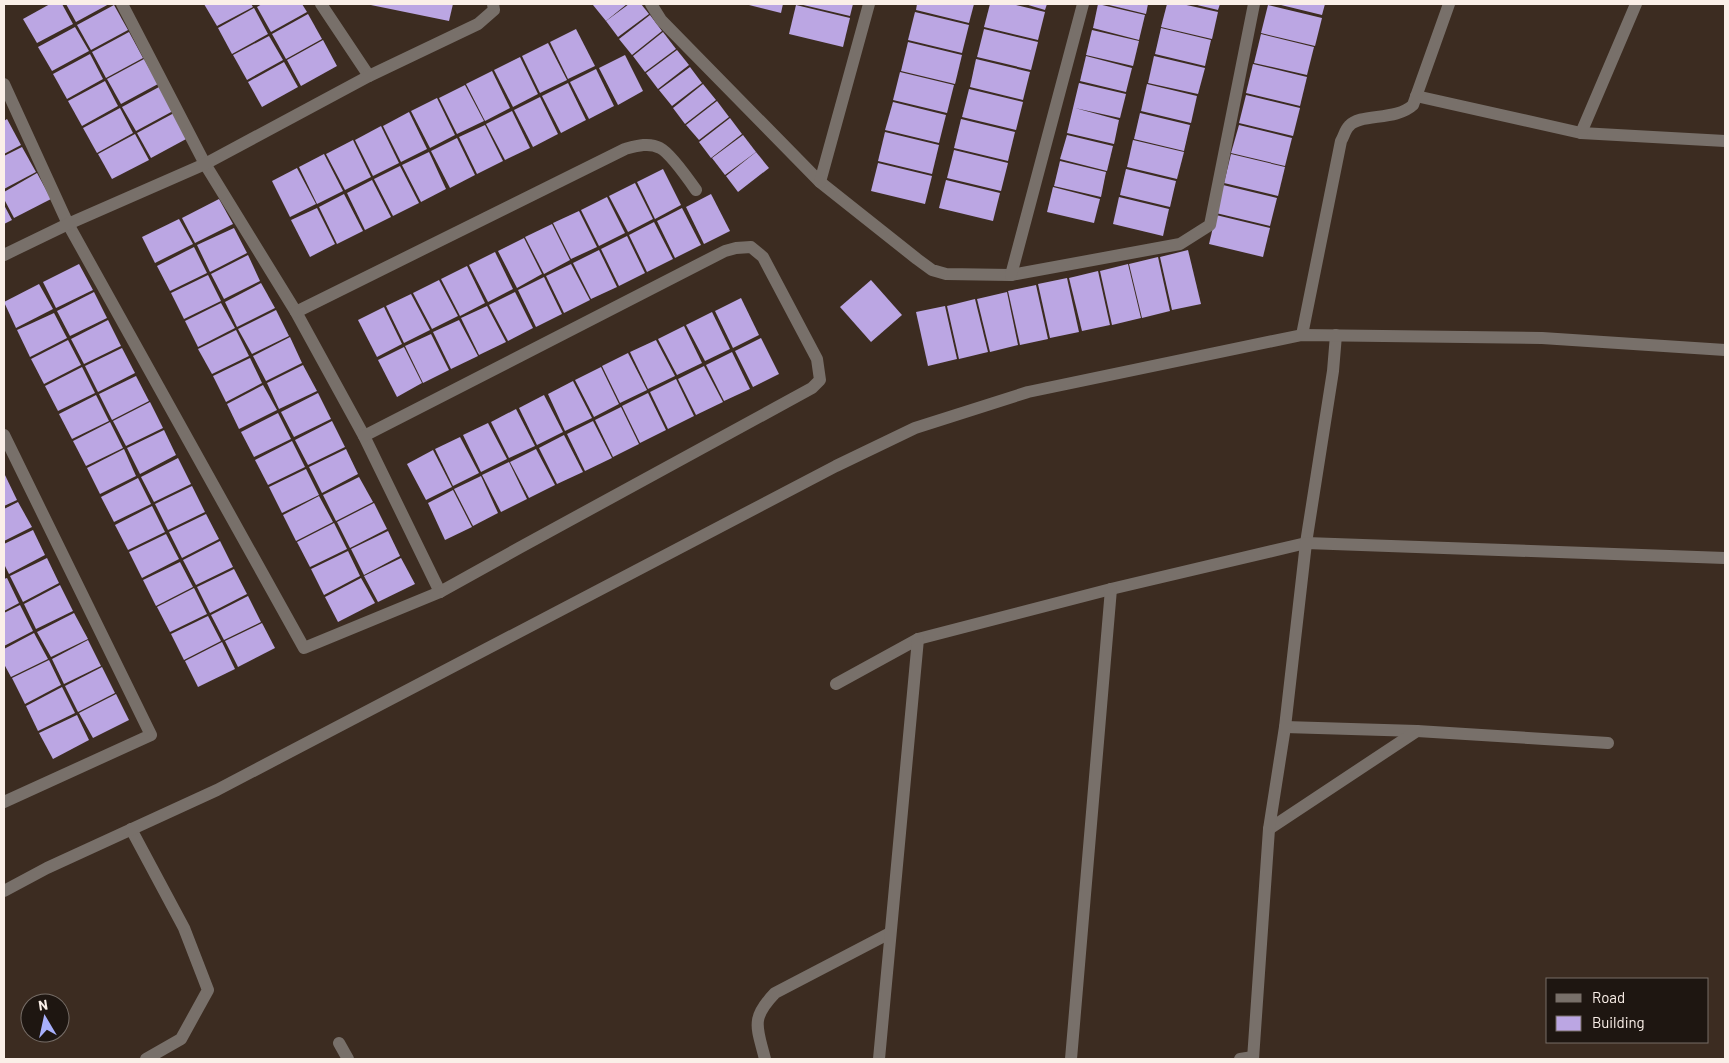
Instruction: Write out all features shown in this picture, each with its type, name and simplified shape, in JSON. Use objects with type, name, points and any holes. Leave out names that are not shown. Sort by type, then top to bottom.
[{"type":"street","points":[[122,4],[205,164],[296,312],[364,436],[440,592]]},
{"type":"street","points":[[322,4],[369,76]]},
{"type":"street","points":[[4,255],[68,224],[205,164],[369,76],[478,24],[494,10],[493,4]]},
{"type":"street","points":[[651,4],[661,20],[820,182],[932,270],[946,274],[1011,275],[1180,244],[1210,225],[1254,4]]},
{"type":"street","points":[[661,20],[665,4]]},
{"type":"street","points":[[820,182],[869,4]]},
{"type":"street","points":[[1011,275],[1084,4]]},
{"type":"street","points":[[1302,336],[1342,141],[1346,131],[1349,126],[1358,121],[1404,112],[1413,105],[1449,4]]},
{"type":"street","points":[[1580,133],[1636,4]]},
{"type":"street","points":[[4,84],[68,224],[304,648],[440,592],[812,388],[820,380],[817,359],[763,257],[751,247],[736,248],[708,260],[364,436]]},
{"type":"street","points":[[1416,96],[1580,133],[1725,141]]},
{"type":"street","points":[[296,312],[625,150],[639,145],[652,145],[661,148],[696,190]]},
{"type":"street","points":[[1240,1059],[1253,1058],[1269,829],[1285,727],[1306,543],[1336,335]]},
{"type":"street","points":[[4,891],[47,868],[216,790],[836,466],[915,428],[1028,392],[1302,336],[1542,338],[1725,350]]},
{"type":"street","points":[[4,435],[151,735],[5,800]]},
{"type":"street","points":[[836,684],[918,639],[1111,589],[1306,543],[1725,558]]},
{"type":"street","points":[[1071,1059],[1111,589]]},
{"type":"street","points":[[879,1059],[918,639]]},
{"type":"street","points":[[1285,727],[1417,731],[1608,743]]},
{"type":"street","points":[[1269,829],[1417,731]]},
{"type":"street","points":[[130,829],[184,928],[208,990],[181,1039],[146,1059]]},
{"type":"street","points":[[765,1059],[756,1023],[764,1005],[775,993],[890,934]]},
{"type":"street","points":[[339,1043],[348,1059]]},
{"type":"building","points":[[50,4],[62,4],[73,24],[37,43],[23,19]]},
{"type":"building","points":[[66,4],[109,4],[76,22]]},
{"type":"building","points":[[204,4],[251,4],[253,7],[217,26]]},
{"type":"building","points":[[262,4],[302,4],[307,12],[271,32],[257,7]]},
{"type":"building","points":[[366,4],[453,4],[449,21]]},
{"type":"building","points":[[594,4],[627,4],[606,21]]},
{"type":"building","points":[[629,4],[641,4],[649,14],[618,37],[606,21]]},
{"type":"building","points":[[745,4],[783,4],[781,13]]},
{"type":"building","points":[[799,4],[853,4],[850,16]]},
{"type":"building","points":[[917,4],[974,4],[969,23],[916,10]]},
{"type":"building","points":[[990,4],[1012,4],[1045,12],[1038,40],[984,27]]},
{"type":"building","points":[[1025,4],[1047,4],[1045,10]]},
{"type":"building","points":[[1098,4],[1145,15],[1139,40],[1093,28]]},
{"type":"building","points":[[1105,4],[1148,4],[1146,14]]},
{"type":"building","points":[[1167,4],[1182,4],[1218,12],[1212,39],[1161,27]]},
{"type":"building","points":[[1193,4],[1220,4],[1218,10]]},
{"type":"building","points":[[1277,4],[1325,4],[1322,15]]},
{"type":"building","points":[[114,5],[128,30],[91,50],[77,25]]},
{"type":"building","points":[[796,5],[850,18],[843,47],[789,34]]},
{"type":"building","points":[[1268,5],[1322,18],[1315,46],[1261,33]]},
{"type":"building","points":[[254,8],[268,34],[232,54],[218,28]]},
{"type":"building","points":[[915,12],[969,25],[962,53],[908,40]]},
{"type":"building","points":[[308,14],[322,39],[286,59],[272,34]]},
{"type":"building","points":[[650,15],[662,31],[632,55],[619,39]]},
{"type":"building","points":[[75,27],[89,51],[52,71],[38,47]]},
{"type":"building","points":[[1161,28],[1211,40],[1205,66],[1155,54]]},
{"type":"building","points":[[576,29],[595,66],[568,79],[550,42]]},
{"type":"building","points":[[984,29],[1038,42],[1031,70],[977,57]]},
{"type":"building","points":[[1092,30],[1139,41],[1133,66],[1086,55]]},
{"type":"building","points":[[129,32],[143,58],[106,78],[92,52]]},
{"type":"building","points":[[663,32],[676,49],[645,72],[633,56]]},
{"type":"building","points":[[1261,34],[1314,47],[1307,75],[1254,63]]},
{"type":"building","points":[[269,36],[283,60],[247,80],[233,55]]},
{"type":"building","points":[[323,40],[337,66],[301,86],[287,60]]},
{"type":"building","points":[[908,42],[962,55],[955,84],[901,71]]},
{"type":"building","points":[[548,43],[567,80],[540,93],[522,56]]},
{"type":"building","points":[[677,50],[689,65],[658,89],[646,73]]},
{"type":"building","points":[[90,54],[103,79],[67,99],[53,74]]},
{"type":"building","points":[[625,55],[643,91],[618,105],[599,68]]},
{"type":"building","points":[[1086,56],[1132,68],[1126,92],[1080,81]]},
{"type":"building","points":[[1154,56],[1205,68],[1198,94],[1148,83]]},
{"type":"building","points":[[520,57],[538,94],[513,107],[494,70]]},
{"type":"building","points":[[144,59],[158,84],[121,104],[107,79]]},
{"type":"building","points":[[976,59],[1030,72],[1023,100],[970,87]]},
{"type":"building","points":[[284,62],[298,87],[262,107],[248,82]]},
{"type":"building","points":[[1253,64],[1307,77],[1300,106],[1246,93]]},
{"type":"building","points":[[690,67],[702,83],[672,106],[659,90]]},
{"type":"building","points":[[596,69],[614,106],[589,119],[570,82]]},
{"type":"building","points":[[492,71],[510,108],[485,121],[466,84]]},
{"type":"building","points":[[900,72],[954,85],[947,113],[893,100]]},
{"type":"building","points":[[105,81],[118,106],[82,126],[68,101]]},
{"type":"building","points":[[568,83],[586,120],[561,133],[542,96]]},
{"type":"building","points":[[1079,83],[1126,94],[1120,118],[1075,108],[1119,120],[1114,144],[1067,133]]},
{"type":"building","points":[[703,84],[716,100],[685,124],[673,108]]},
{"type":"building","points":[[1147,84],[1197,96],[1191,123],[1141,111]]},
{"type":"building","points":[[465,85],[484,121],[457,134],[439,98]]},
{"type":"building","points":[[159,87],[173,111],[136,131],[122,107]]},
{"type":"building","points":[[969,89],[1023,102],[1016,130],[962,117]]},
{"type":"building","points":[[1246,95],[1300,108],[1293,136],[1239,123]]},
{"type":"building","points":[[540,97],[558,134],[533,147],[514,110]]},
{"type":"building","points":[[437,98],[455,135],[430,148],[411,111]]},
{"type":"building","points":[[717,101],[729,117],[699,140],[686,125]]},
{"type":"building","points":[[893,102],[946,115],[939,143],[885,130]]},
{"type":"building","points":[[120,108],[133,133],[97,153],[83,128]]},
{"type":"building","points":[[512,111],[530,148],[505,160],[486,124]]},
{"type":"building","points":[[409,112],[427,149],[401,162],[383,126]]},
{"type":"building","points":[[174,113],[188,138],[151,158],[137,133]]},
{"type":"building","points":[[1140,113],[1190,125],[1184,151],[1134,139]]},
{"type":"building","points":[[730,118],[742,134],[711,158],[699,142]]},
{"type":"building","points":[[7,119],[21,145],[4,154],[4,121]]},
{"type":"building","points":[[961,119],[1015,132],[1008,161],[954,148]]},
{"type":"building","points":[[485,125],[503,161],[477,174],[459,137]]},
{"type":"building","points":[[1239,125],[1292,138],[1285,166],[1231,153]]},
{"type":"building","points":[[381,126],[399,163],[373,176],[355,140]]},
{"type":"building","points":[[885,132],[939,145],[932,174],[878,161]]},
{"type":"building","points":[[135,134],[149,160],[112,179],[98,154]]},
{"type":"building","points":[[743,135],[756,152],[725,175],[712,158]]},
{"type":"building","points":[[1067,135],[1113,146],[1107,171],[1060,159]]},
{"type":"building","points":[[457,138],[475,175],[450,188],[431,151]]},
{"type":"building","points":[[353,140],[371,177],[345,190],[326,154]]},
{"type":"building","points":[[1133,140],[1184,152],[1177,179],[1127,167]]},
{"type":"building","points":[[22,147],[36,172],[4,189],[4,156]]},
{"type":"building","points":[[954,150],[1008,163],[1001,191],[947,178]]},
{"type":"building","points":[[429,152],[446,189],[421,202],[402,165]]},
{"type":"building","points":[[756,152],[769,168],[738,192],[726,176]]},
{"type":"building","points":[[324,154],[343,191],[317,204],[299,167]]},
{"type":"building","points":[[1231,154],[1285,167],[1278,196],[1224,183]]},
{"type":"building","points":[[1060,161],[1106,172],[1101,197],[1054,186]]},
{"type":"building","points":[[878,163],[932,176],[925,204],[871,191]]},
{"type":"building","points":[[400,166],[419,203],[393,216],[374,179]]},
{"type":"building","points":[[297,168],[316,204],[290,217],[272,181]]},
{"type":"building","points":[[663,169],[681,205],[655,219],[637,182]]},
{"type":"building","points":[[1126,169],[1176,181],[1170,207],[1120,195]]},
{"type":"building","points":[[37,173],[51,199],[14,218],[4,199],[4,192]]},
{"type":"building","points":[[372,180],[391,217],[365,230],[347,193]]},
{"type":"building","points":[[946,180],[1000,193],[993,221],[939,208]]},
{"type":"building","points":[[635,183],[653,219],[628,232],[609,196]]},
{"type":"building","points":[[1223,185],[1277,198],[1270,226],[1216,213]]},
{"type":"building","points":[[1053,187],[1100,199],[1094,223],[1047,212]]},
{"type":"building","points":[[344,194],[363,231],[337,244],[319,207]]},
{"type":"building","points":[[711,194],[730,231],[704,244],[686,207]]},
{"type":"building","points":[[607,197],[625,233],[599,246],[581,210]]},
{"type":"building","points":[[1119,197],[1169,209],[1163,236],[1113,224]]},
{"type":"building","points":[[219,199],[233,224],[195,243],[182,218]]},
{"type":"building","points":[[4,205],[12,220],[4,224]]},
{"type":"building","points":[[317,208],[335,244],[310,257],[291,220]]},
{"type":"building","points":[[682,208],[701,245],[675,258],[657,221]]},
{"type":"building","points":[[579,211],[597,247],[571,259],[553,223]]},
{"type":"building","points":[[1216,215],[1270,228],[1263,257],[1209,244]]},
{"type":"building","points":[[179,219],[193,244],[155,263],[142,237]]},
{"type":"building","points":[[654,222],[673,259],[647,272],[629,235]]},
{"type":"building","points":[[552,224],[570,260],[544,274],[525,237]]},
{"type":"building","points":[[234,228],[247,253],[210,272],[197,245]]},
{"type":"building","points":[[627,236],[645,273],[619,286],[601,249]]},
{"type":"building","points":[[524,238],[542,274],[517,288],[498,251]]},
{"type":"building","points":[[194,247],[207,273],[170,291],[157,266]]},
{"type":"building","points":[[599,250],[617,287],[591,299],[573,263]]},
{"type":"building","points":[[1188,250],[1201,304],[1172,310],[1160,257]]},
{"type":"building","points":[[495,252],[513,289],[488,302],[469,265]]},
{"type":"building","points":[[248,255],[260,281],[224,299],[211,274]]},
{"type":"building","points":[[1158,257],[1170,311],[1142,318],[1129,264]]},
{"type":"building","points":[[79,264],[93,290],[56,308],[43,282]]},
{"type":"building","points":[[571,264],[590,300],[564,313],[546,276]]},
{"type":"building","points":[[1128,264],[1141,318],[1112,325],[1100,271]]},
{"type":"building","points":[[467,266],[485,303],[460,316],[441,279]]},
{"type":"building","points":[[1098,271],[1110,325],[1082,331],[1069,278]]},
{"type":"building","points":[[208,275],[221,301],[184,319],[171,293]]},
{"type":"building","points":[[544,277],[562,314],[536,327],[518,290]]},
{"type":"building","points":[[1067,278],[1079,332],[1050,338],[1038,284]]},
{"type":"building","points":[[439,280],[458,316],[432,329],[413,293]]},
{"type":"building","points":[[871,280],[902,315],[871,342],[840,307]]},
{"type":"building","points":[[261,283],[275,308],[237,327],[225,302]]},
{"type":"building","points":[[39,284],[53,309],[16,328],[4,302]]},
{"type":"building","points":[[1036,285],[1048,339],[1020,345],[1008,291]]},
{"type":"building","points":[[94,292],[107,318],[70,336],[57,311]]},
{"type":"building","points":[[515,292],[533,328],[508,341],[489,305]]},
{"type":"building","points":[[1007,292],[1018,345],[990,352],[977,299]]},
{"type":"building","points":[[411,294],[430,330],[404,343],[386,306]]},
{"type":"building","points":[[741,298],[759,335],[733,348],[715,311]]},
{"type":"building","points":[[975,299],[988,352],[959,359],[947,306]]},
{"type":"building","points":[[221,303],[235,328],[198,347],[185,321]]},
{"type":"building","points":[[487,306],[506,342],[479,355],[461,318]]},
{"type":"building","points":[[945,306],[957,359],[928,366],[916,312]]},
{"type":"building","points":[[384,307],[402,344],[377,357],[358,320]]},
{"type":"building","points":[[276,310],[289,336],[252,354],[238,329]]},
{"type":"building","points":[[712,312],[730,349],[705,361],[686,325]]},
{"type":"building","points":[[54,313],[67,338],[30,357],[17,330]]},
{"type":"building","points":[[108,320],[121,346],[84,364],[71,339]]},
{"type":"building","points":[[459,320],[478,356],[451,369],[433,332]]},
{"type":"building","points":[[684,326],[702,363],[677,375],[658,339]]},
{"type":"building","points":[[236,330],[249,356],[212,374],[198,349]]},
{"type":"building","points":[[431,334],[449,370],[423,383],[405,346]]},
{"type":"building","points":[[290,337],[302,363],[266,381],[253,356]]},
{"type":"building","points":[[761,338],[779,374],[753,387],[735,351]]},
{"type":"building","points":[[68,340],[81,365],[44,384],[31,359]]},
{"type":"building","points":[[656,340],[675,376],[648,389],[630,352]]},
{"type":"building","points":[[404,347],[422,383],[397,397],[378,360]]},
{"type":"building","points":[[122,348],[135,373],[98,392],[85,366]]},
{"type":"building","points":[[732,352],[750,389],[724,401],[706,365]]},
{"type":"building","points":[[628,353],[647,390],[620,403],[602,366]]},
{"type":"building","points":[[250,358],[262,383],[226,402],[213,376]]},
{"type":"building","points":[[303,365],[317,391],[279,409],[267,383]]},
{"type":"building","points":[[704,366],[723,402],[696,415],[678,379]]},
{"type":"building","points":[[82,367],[95,393],[58,411],[45,386]]},
{"type":"building","points":[[601,367],[619,404],[594,417],[575,380]]},
{"type":"building","points":[[136,376],[149,401],[112,420],[99,394]]},
{"type":"building","points":[[676,379],[694,416],[668,429],[650,392]]},
{"type":"building","points":[[573,381],[592,418],[565,431],[548,394]]},
{"type":"building","points":[[263,385],[277,410],[239,429],[227,404]]},
{"type":"building","points":[[318,393],[331,419],[294,437],[281,412]]},
{"type":"building","points":[[648,393],[666,430],[640,443],[622,406]]},
{"type":"building","points":[[96,395],[109,421],[72,439],[59,414]]},
{"type":"building","points":[[544,395],[563,432],[537,445],[519,408]]},
{"type":"building","points":[[150,402],[163,428],[126,446],[113,421]]},
{"type":"building","points":[[621,407],[639,444],[613,457],[595,420]]},
{"type":"building","points":[[516,409],[535,446],[509,458],[491,422]]},
{"type":"building","points":[[278,413],[291,439],[254,457],[241,432]]},
{"type":"building","points":[[332,421],[345,447],[308,465],[295,440]]},
{"type":"building","points":[[593,421],[612,458],[585,471],[567,434]]},
{"type":"building","points":[[110,422],[123,448],[86,466],[73,441]]},
{"type":"building","points":[[488,423],[507,459],[481,472],[463,435]]},
{"type":"building","points":[[164,430],[176,455],[140,474],[127,448]]},
{"type":"building","points":[[564,435],[583,472],[557,484],[539,448]]},
{"type":"building","points":[[460,437],[479,473],[453,486],[435,449]]},
{"type":"building","points":[[292,441],[305,467],[268,485],[255,460]]},
{"type":"building","points":[[124,449],[136,476],[100,494],[87,468]]},
{"type":"building","points":[[346,449],[358,474],[322,493],[309,467]]},
{"type":"building","points":[[536,449],[555,485],[529,498],[510,462]]},
{"type":"building","points":[[433,450],[452,487],[426,500],[407,464]]},
{"type":"building","points":[[178,458],[191,484],[154,502],[141,477]]},
{"type":"building","points":[[509,462],[527,499],[501,512],[482,475]]},
{"type":"building","points":[[306,469],[319,495],[282,513],[269,487]]},
{"type":"building","points":[[4,473],[17,500],[4,506]]},
{"type":"building","points":[[481,476],[498,513],[473,526],[454,489]]},
{"type":"building","points":[[359,477],[373,502],[336,521],[323,495]]},
{"type":"building","points":[[138,478],[151,504],[114,522],[101,497]]},
{"type":"building","points":[[192,486],[205,512],[168,530],[155,504]]},
{"type":"building","points":[[453,490],[472,527],[445,540],[428,503]]},
{"type":"building","points":[[319,496],[333,522],[296,541],[283,515]]},
{"type":"building","points":[[18,502],[32,527],[4,541],[4,509]]},
{"type":"building","points":[[374,503],[387,529],[350,548],[337,522]]},
{"type":"building","points":[[152,506],[165,532],[128,550],[115,525]]},
{"type":"building","points":[[206,514],[219,539],[182,558],[169,532]]},
{"type":"building","points":[[334,523],[347,549],[310,567],[297,542]]},
{"type":"building","points":[[33,530],[45,555],[9,574],[4,564],[4,544]]},
{"type":"building","points":[[388,531],[400,556],[364,575],[351,549]]},
{"type":"building","points":[[166,534],[179,559],[142,578],[129,552]]},
{"type":"building","points":[[220,541],[233,567],[196,585],[183,560]]},
{"type":"building","points":[[348,551],[360,576],[324,595],[311,569]]},
{"type":"building","points":[[47,558],[59,583],[23,602],[10,576]]},
{"type":"building","points":[[401,558],[415,584],[378,602],[364,576]]},
{"type":"building","points":[[180,562],[193,587],[156,606],[143,580]]},
{"type":"building","points":[[234,569],[247,594],[210,613],[197,587]]},
{"type":"building","points":[[7,578],[19,603],[4,611],[4,579]]},
{"type":"building","points":[[361,578],[375,603],[338,622],[325,597]]},
{"type":"building","points":[[60,585],[73,611],[36,629],[24,604]]},
{"type":"building","points":[[194,588],[207,614],[170,632],[157,607]]},
{"type":"building","points":[[248,596],[261,622],[224,640],[211,615]]},
{"type":"building","points":[[20,605],[33,631],[4,646],[4,613]]},
{"type":"building","points":[[74,613],[88,639],[51,657],[37,632]]},
{"type":"building","points":[[208,616],[221,641],[184,660],[171,634]]},
{"type":"building","points":[[262,623],[275,648],[238,667],[225,641]]},
{"type":"building","points":[[34,633],[48,659],[11,677],[4,664],[4,649]]},
{"type":"building","points":[[88,640],[101,666],[64,684],[52,659]]},
{"type":"building","points":[[222,642],[235,669],[198,687],[185,661]]},
{"type":"building","points":[[49,660],[61,685],[25,704],[12,678]]},
{"type":"building","points":[[102,667],[115,693],[78,712],[65,686]]},
{"type":"building","points":[[62,687],[75,713],[38,731],[26,706]]},
{"type":"building","points":[[116,694],[129,720],[93,738],[79,713]]},
{"type":"building","points":[[77,715],[89,740],[53,759],[39,733]]}]
